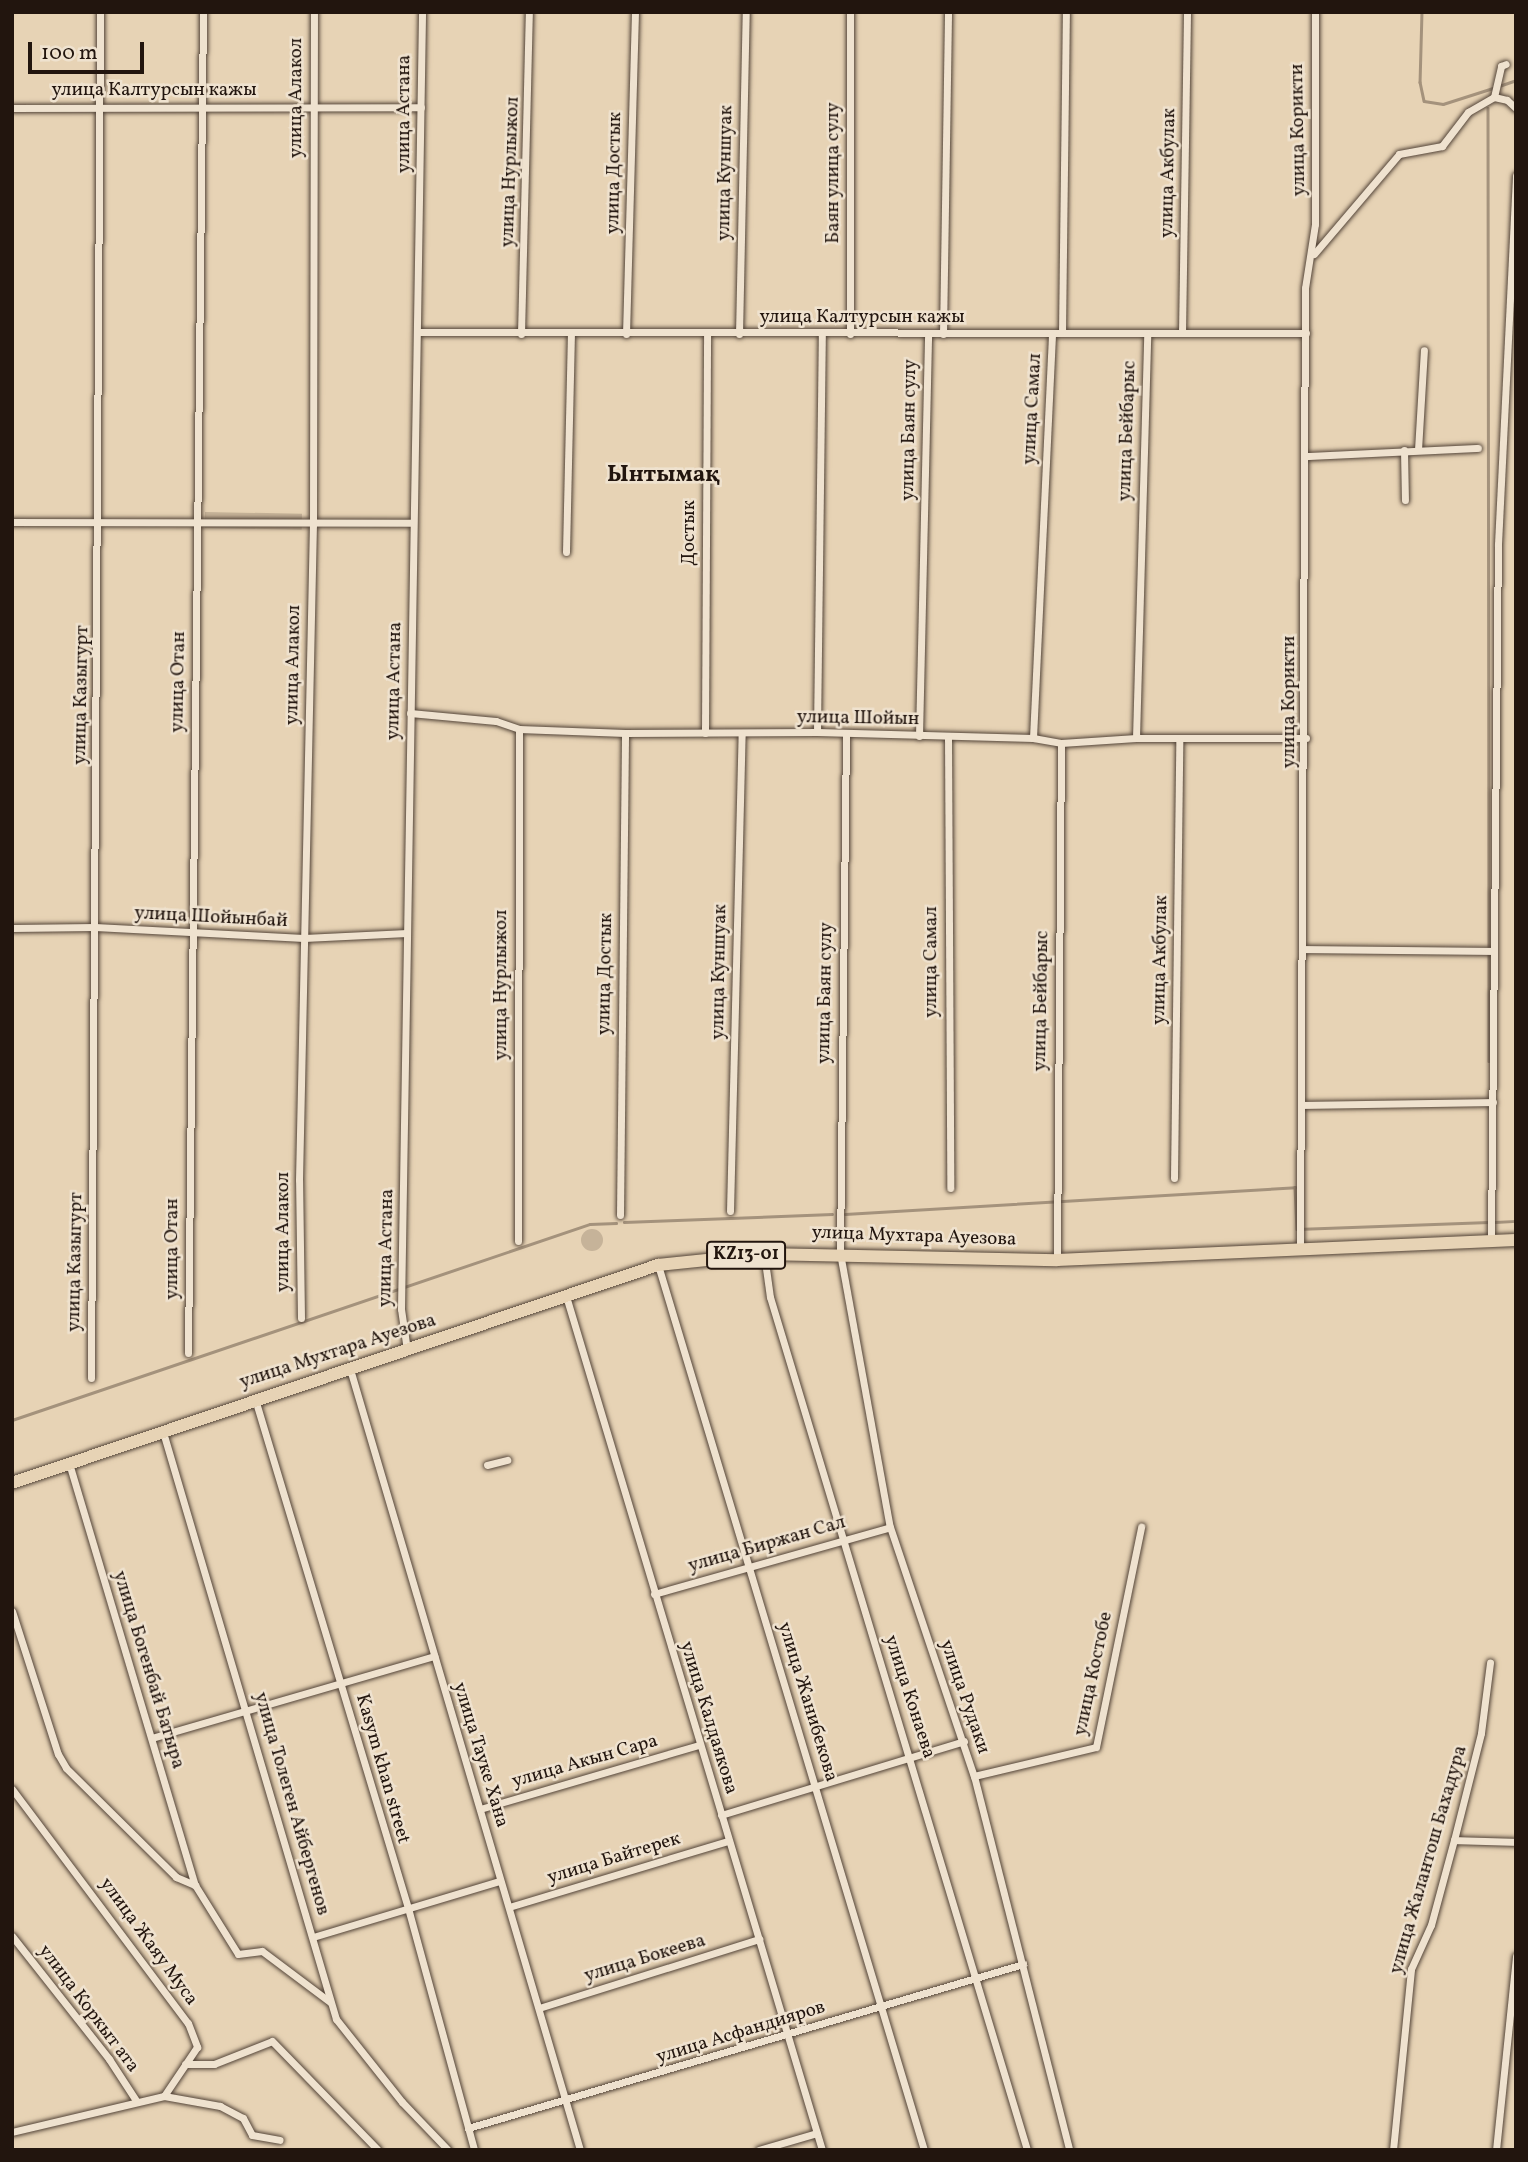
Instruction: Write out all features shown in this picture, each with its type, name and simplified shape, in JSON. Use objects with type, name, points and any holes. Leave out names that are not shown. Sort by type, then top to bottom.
[{"type":"main road","name":"улица Мухтара Ауезова","points":[[12,1483],[565,1294],[658,1265],[764,1254],[840,1253],[1057,1260],[1516,1240]]},
{"type":"street","name":"улица Казыгурт","points":[[91,1378],[100,523],[100,12]]},
{"type":"street","name":"улица Отан","points":[[188,1353],[190,933],[203,12]]},
{"type":"street","name":"улица Алакол","points":[[300,1318],[304,938],[313,525],[314,12]]},
{"type":"street","name":"улица Астана","points":[[407,1350],[402,1288],[422,12]]},
{"type":"street","name":"улица Нурлыжол","points":[[521,334],[529,12]]},
{"type":"street","name":"улица Достык","points":[[626,334],[635,12]]},
{"type":"street","name":"улица Куншуак","points":[[739,334],[746,12]]},
{"type":"street","name":"Баян улица сулу","points":[[850,12],[850,334]]},
{"type":"street","points":[[943,334],[948,12]]},
{"type":"street","points":[[1062,333],[1066,12]]},
{"type":"street","name":"улица Акбулак","points":[[1182,333],[1187,12]]},
{"type":"street","name":"улица Корикти","points":[[1300,1249],[1306,738],[1306,288],[1313,255],[1315,12]]},
{"type":"street","points":[[1313,255],[1399,154],[1442,146],[1468,112],[1494,91],[1501,66],[1506,64]]},
{"type":"street","points":[[1494,91],[1516,108]]},
{"type":"street","name":"улица Калтурсын кажы","points":[[12,108],[312,105],[421,107]]},
{"type":"street","points":[[1491,1242],[1490,1102],[1498,544],[1516,176]]},
{"type":"street","name":"улица Калтурсын кажы","points":[[419,332],[1147,335],[1306,333]]},
{"type":"street","points":[[566,552],[571,333]]},
{"type":"street","name":"Достык","points":[[705,733],[707,333]]},
{"type":"street","points":[[817,732],[822,334]]},
{"type":"street","name":"улица Баян сулу","points":[[919,736],[928,334]]},
{"type":"street","name":"улица Самал","points":[[1033,738],[1052,334]]},
{"type":"street","name":"улица Бейбарыс","points":[[1136,738],[1147,335]]},
{"type":"street","points":[[1418,450],[1424,350]]},
{"type":"street","points":[[1307,456],[1478,448]]},
{"type":"street","points":[[1404,450],[1405,500]]},
{"type":"street","points":[[12,522],[313,525],[413,523]]},
{"type":"street","name":"улица Шойын","points":[[410,713],[496,721],[519,729],[625,733],[817,732],[1033,738],[1061,743],[1136,738],[1178,741],[1306,738]]},
{"type":"street","name":"улица Нурлыжол","points":[[518,1241],[519,729]]},
{"type":"street","name":"улица Достык","points":[[620,1215],[625,733]]},
{"type":"street","name":"улица Баян сулу","points":[[840,1253],[846,733]]},
{"type":"street","name":"улица Куншуак","points":[[730,1211],[742,734]]},
{"type":"street","name":"улица Самал","points":[[948,736],[950,1188]]},
{"type":"street","name":"улица Акбулак","points":[[1174,1178],[1178,741]]},
{"type":"street","name":"улица Бейбарыс","points":[[1057,1260],[1061,743]]},
{"type":"street","name":"улица Шойынбай","points":[[12,928],[95,927],[304,938],[407,933]]},
{"type":"street","points":[[1302,949],[1493,951]]},
{"type":"street","points":[[1303,1105],[1490,1102]]},
{"type":"street","name":"улица Рудаки","points":[[840,1253],[890,1527],[964,1741],[1069,2150]]},
{"type":"street","name":"улица Конаева","points":[[764,1254],[770,1297],[911,1756],[1027,2150]]},
{"type":"street","name":"улица Жанибекова","points":[[658,1265],[883,2006],[924,2150]]},
{"type":"street","name":"улица Калдаякова","points":[[565,1294],[822,2150]]},
{"type":"street","name":"улица Тауке Хана","points":[[350,1369],[580,2150]]},
{"type":"street","name":"Kasym khan street","points":[[256,1399],[408,1908],[474,2150]]},
{"type":"street","name":"улица Толеген Айбергенов","points":[[163,1432],[248,1712],[330,2002],[342,2029],[448,2150]]},
{"type":"street","points":[[487,1465],[508,1460]]},
{"type":"street","name":"улица Богенбай Батыра","points":[[69,1463],[195,1886]]},
{"type":"street","name":"улица Биржан Сал","points":[[654,1594],[890,1527]]},
{"type":"street","name":"улица Костобе","points":[[974,1776],[1096,1747],[1141,1527]]},
{"type":"street","points":[[12,1611],[58,1754],[66,1768],[176,1877],[195,1886],[238,1954],[262,1951],[330,2002]]},
{"type":"street","points":[[152,1738],[434,1656]]},
{"type":"street","name":"улица Жалантош Бахадура","points":[[1393,2150],[1411,1969],[1431,1925],[1454,1840],[1481,1733],[1490,1662]]},
{"type":"street","points":[[721,1815],[964,1741]]},
{"type":"street","name":"улица Акын Сара","points":[[480,1809],[699,1745]]},
{"type":"street","name":"улица Жаяу Муса","points":[[12,1789],[188,2023],[197,2047],[164,2096]]},
{"type":"street","points":[[1454,1840],[1516,1842]]},
{"type":"street","name":"улица Байтерек","points":[[509,1907],[728,1842]]},
{"type":"street","points":[[313,1937],[500,1881]]},
{"type":"street","name":"улица Коркыт ата","points":[[12,1936],[109,2059],[137,2102]]},
{"type":"street","name":"улица Бокеева","points":[[539,2008],[760,1939]]},
{"type":"street","points":[[1496,2150],[1516,1956]]},
{"type":"street","name":"улица Асфандияров","points":[[468,2128],[787,2036],[1023,1964]]},
{"type":"street","points":[[185,2064],[214,2064],[272,2040],[378,2150]]},
{"type":"street","points":[[12,2132],[164,2096],[220,2106],[243,2118],[252,2135],[281,2140]]},
{"type":"street","points":[[759,2150],[817,2133]]},
{"type":"shaded area","points":[[205,512],[302,514],[302,530],[205,528]]},
{"type":"shaded area","points":[[592,1229],[600,1232],[603,1240],[600,1248],[592,1251],[584,1248],[581,1240],[584,1232]]},
{"type":"waterway","points":[[1422,12],[1420,82],[1424,101],[1443,104],[1493,88]]},
{"type":"waterway","points":[[1499,86],[1516,80]]},
{"type":"waterway","points":[[1488,108],[1489,948]]},
{"type":"waterway","points":[[1489,954],[1489,1061]]},
{"type":"waterway","points":[[845,1214],[1295,1187],[1297,1229],[1489,1222]]},
{"type":"waterway","points":[[624,1222],[832,1214]]},
{"type":"waterway","points":[[1495,1222],[1516,1221]]},
{"type":"waterway","points":[[12,1420],[590,1224],[616,1223]]},
{"type":"district","name":"Ынтымақ","points":[[663,475]]}]
